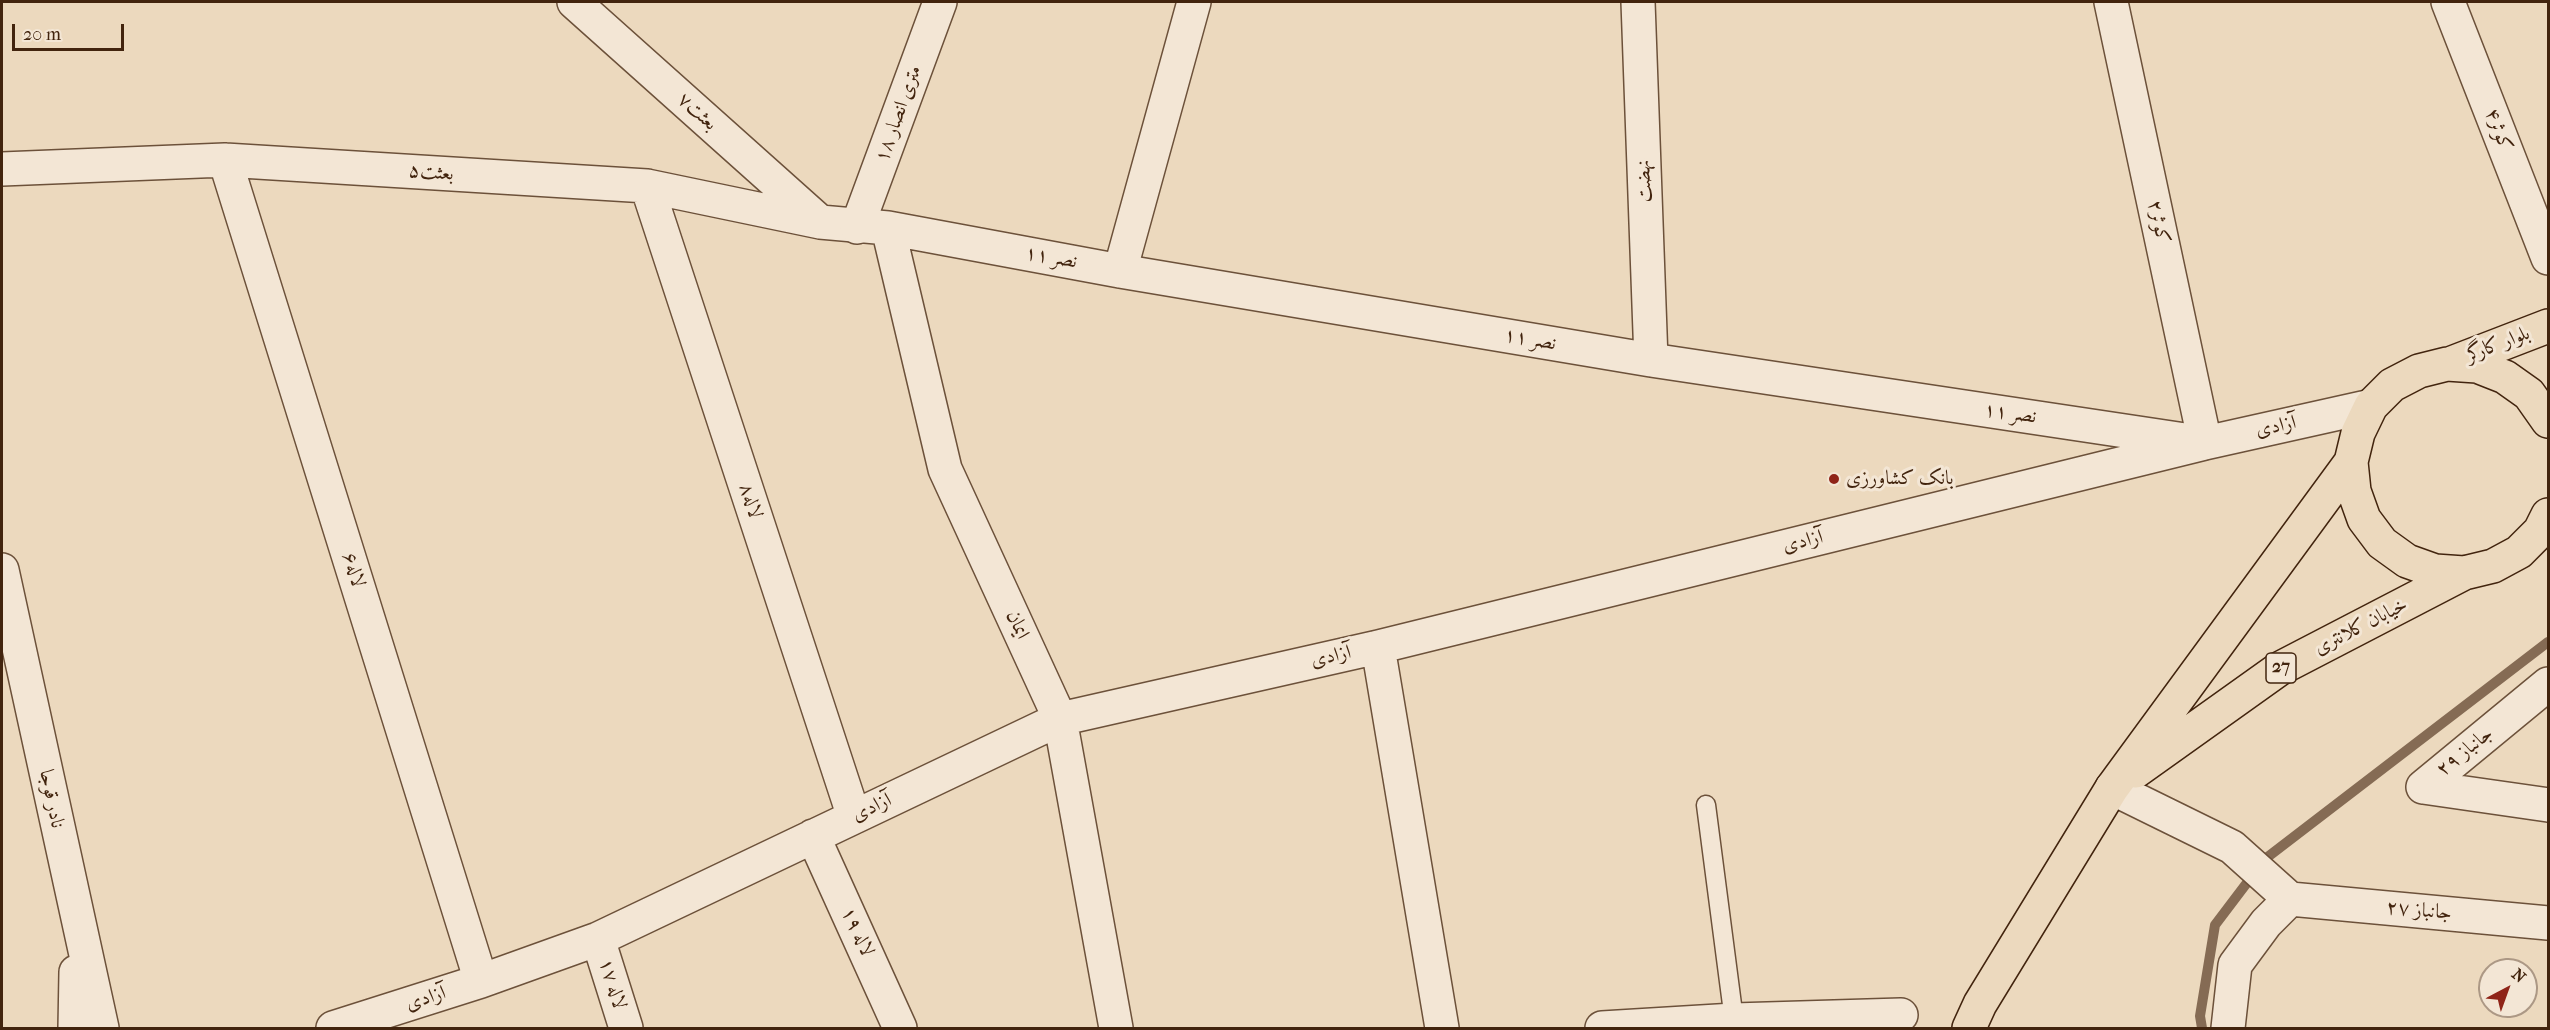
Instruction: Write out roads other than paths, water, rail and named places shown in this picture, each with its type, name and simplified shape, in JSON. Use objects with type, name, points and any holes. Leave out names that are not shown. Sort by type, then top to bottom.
[{"type":"main road","name":"بلوار کارگر","points":[[2448,364],[2548,326]]},
{"type":"main road","name":"27","points":[[2546,527],[2519,552],[2493,566],[2464,573],[2434,571],[2407,561],[2382,543],[2364,519],[2354,491],[2351,462],[2358,433],[2371,406],[2392,385],[2419,371],[2448,364],[2477,366],[2505,376],[2529,394],[2548,421]]},
{"type":"main road","name":"خیابان کلانتری","points":[[1969,1029],[1980,1004],[2112,788],[2351,462]]},
{"type":"main road","name":"خیابان کلانتری","points":[[2112,788],[2279,669],[2464,573]]},
{"type":"street","name":"بعثت۷","points":[[574,2],[820,222]]},
{"type":"street","name":"۱۸ متری انصار","points":[[873,228],[940,2]]},
{"type":"street","points":[[1120,271],[1194,2]]},
{"type":"street","name":"نهضت","points":[[1638,2],[1651,360]]},
{"type":"street","name":"کوثر۲","points":[[2111,2],[2205,443]]},
{"type":"street","name":"کوثر۴","points":[[2448,2],[2548,258]]},
{"type":"street","name":"بعثت۵","points":[[2,169],[225,160],[647,186],[820,222],[873,228]]},
{"type":"street","name":"لاله۶","points":[[225,160],[481,981]]},
{"type":"street","name":"لاله۸","points":[[647,186],[854,817]]},
{"type":"street","name":"نصر ۱۱","points":[[873,228],[1651,360],[2205,443]]},
{"type":"street","name":"ایمان","points":[[873,228],[945,469],[1060,719],[1116,1029]]},
{"type":"street","name":"آزادی","points":[[333,1029],[481,981],[598,939],[1060,719],[1378,647],[2205,443],[2371,406]]},
{"type":"street","name":"نادر قوجا","points":[[2,570],[102,1029]]},
{"type":"street","points":[[1378,647],[1442,1029]]},
{"type":"street","name":"جانباز ۲۹","points":[[2548,684],[2423,787],[2548,805]]},
{"type":"street","points":[[2112,788],[2232,847],[2290,899],[2266,923],[2235,965],[2228,1029]]},
{"type":"street","name":"لاله ۱۹","points":[[813,836],[900,1029]]},
{"type":"street","name":"جانباز ۲۷","points":[[2290,899],[2548,922]]},
{"type":"street","points":[[75,1029],[76,913]]},
{"type":"street","name":"لاله ۱۷","points":[[598,939],[626,1029]]},
{"type":"street","points":[[1602,1029],[1734,1020],[1901,1015]]},
{"type":"lane","points":[[1706,805],[1734,1020]]},
{"type":"waterway","points":[[2202,1028],[2200,1016],[2215,925],[2265,859],[2548,642]]},
{"type":"place","name":"بانک کشاورزی","points":[[1834,479]]}]
